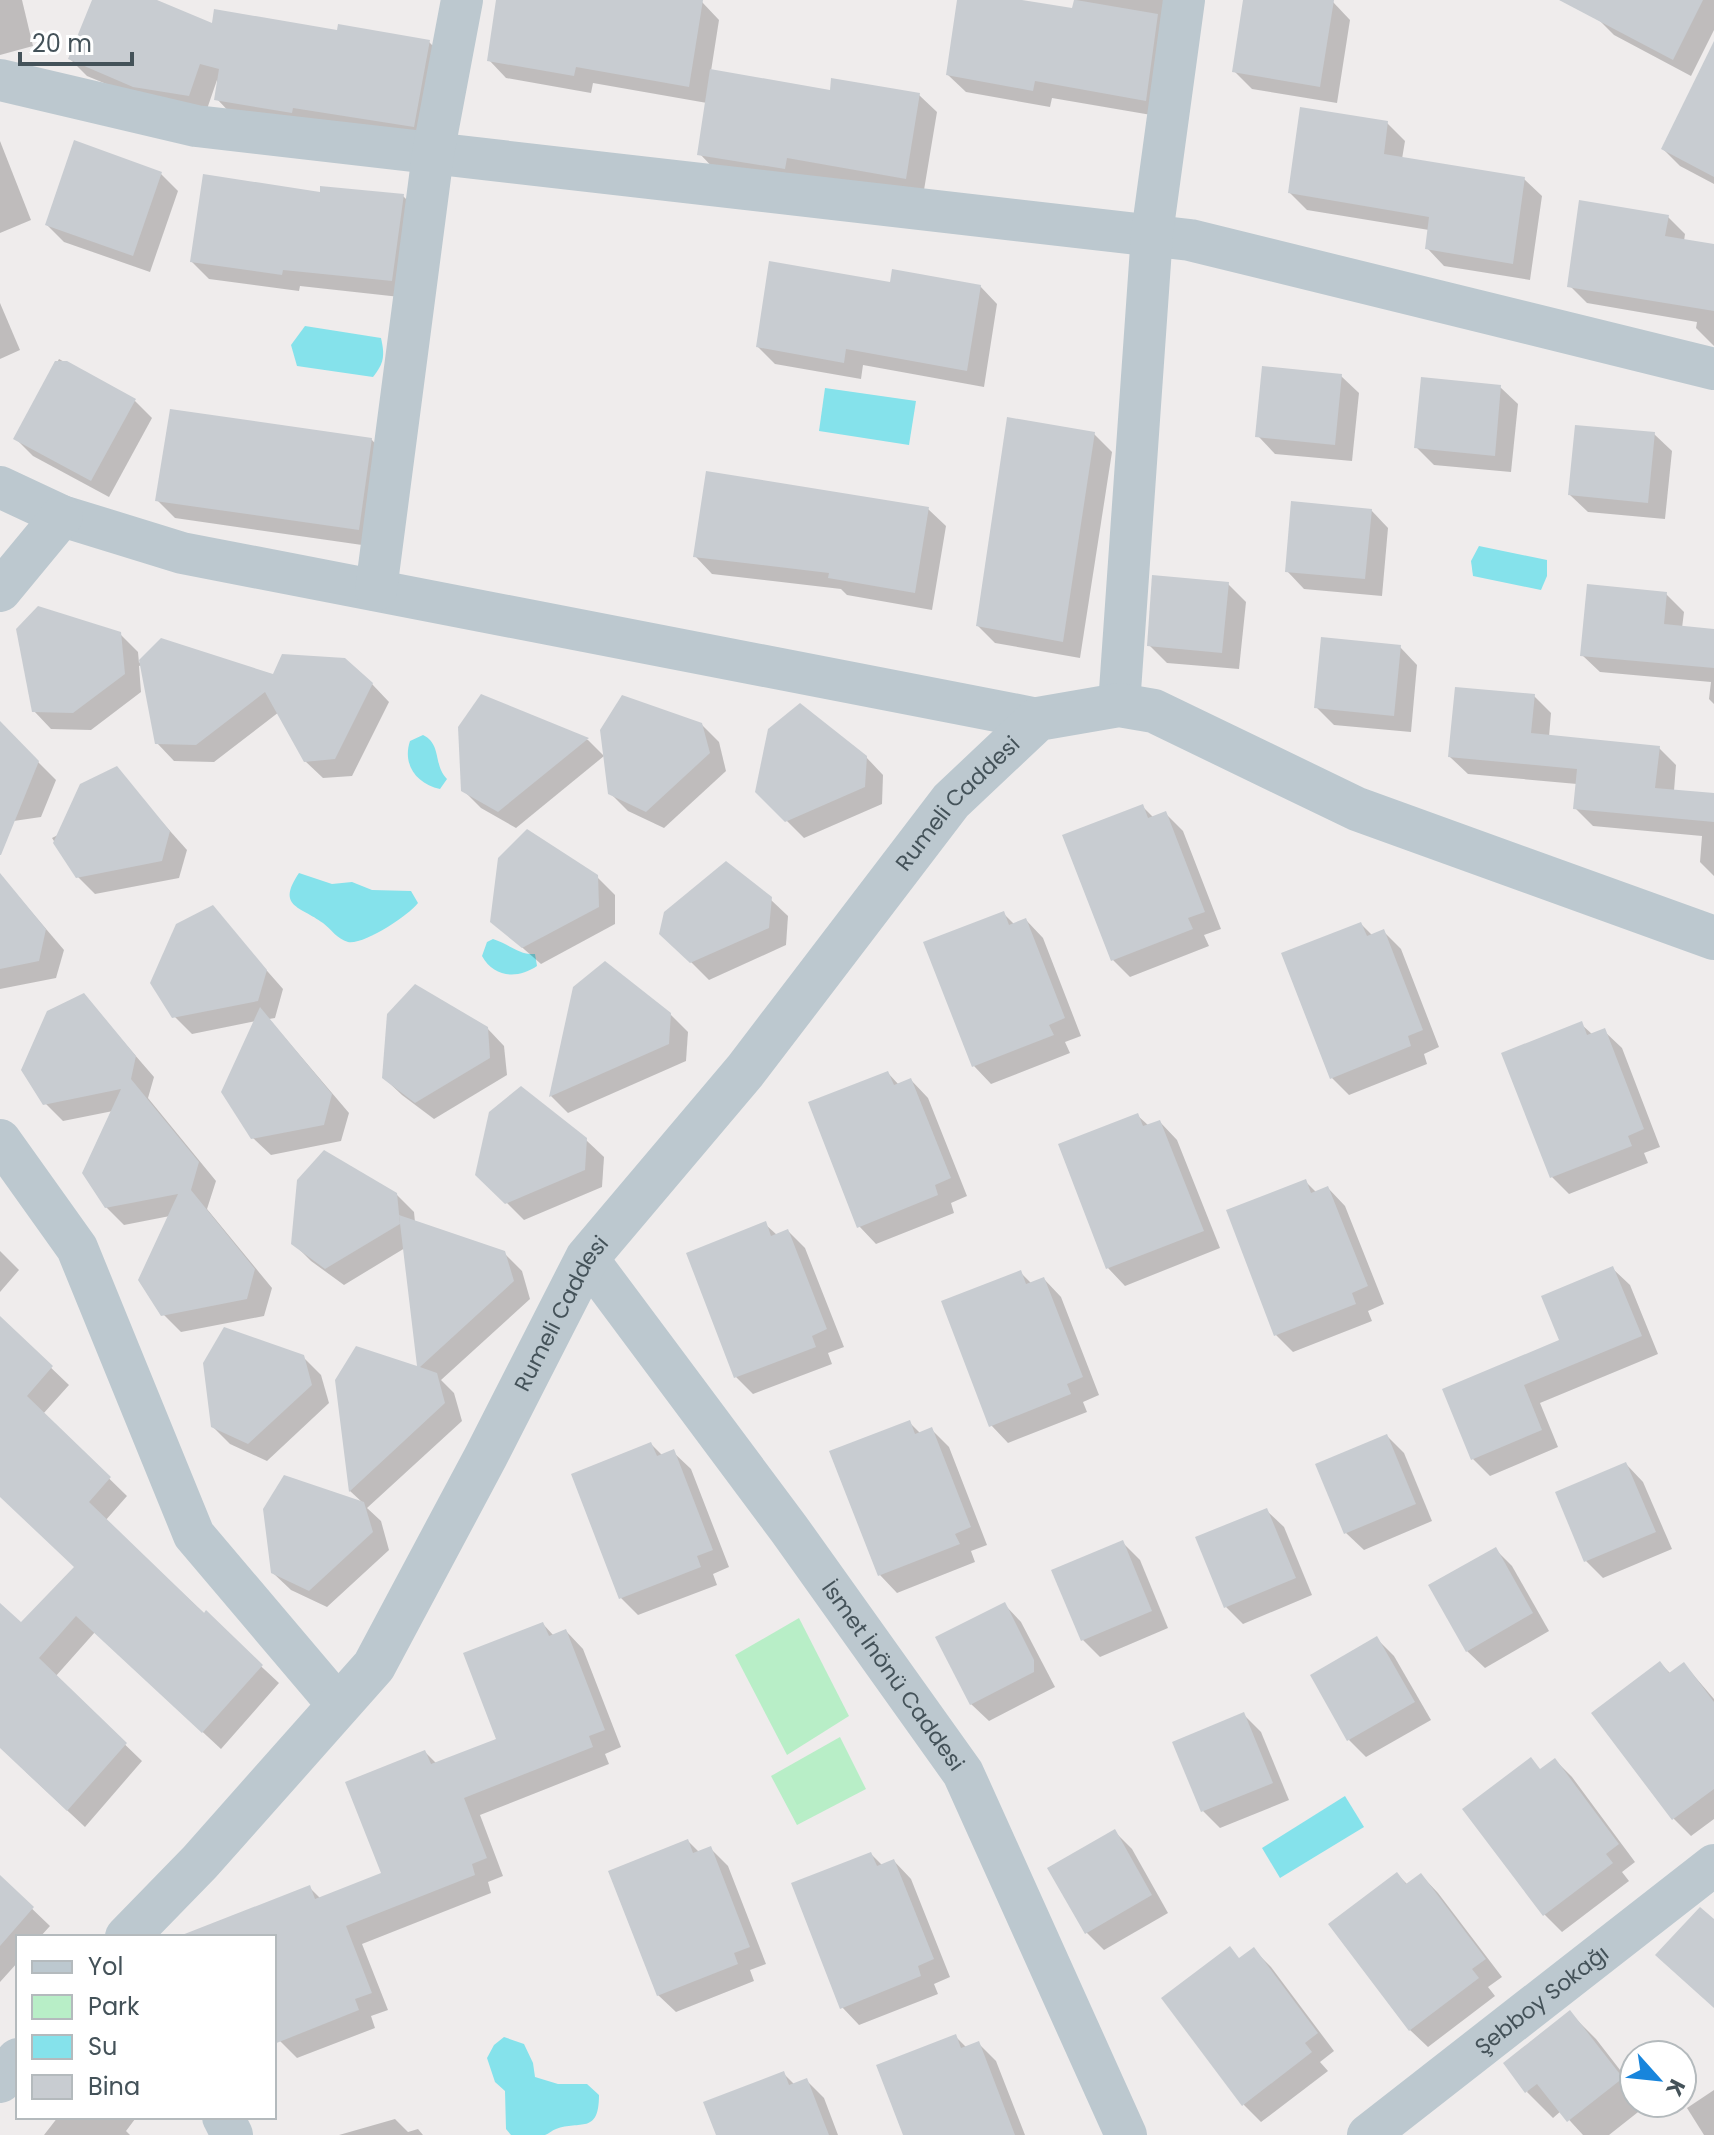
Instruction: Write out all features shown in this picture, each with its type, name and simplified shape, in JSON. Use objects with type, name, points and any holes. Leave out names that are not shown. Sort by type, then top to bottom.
[{"type":"street","points":[[376,590],[433,154],[462,0]]},
{"type":"street","points":[[1119,705],[1152,234],[1184,0]]},
{"type":"street","points":[[0,80],[196,126],[1190,240],[1714,369]]},
{"type":"street","points":[[0,487],[62,516],[182,553],[1038,719],[1119,705],[1154,711],[1357,809],[1714,938]]},
{"type":"street","points":[[0,591],[62,516]]},
{"type":"street","name":"Rumeli Caddesi","points":[[135,1933],[374,1666],[587,1258],[745,1071],[951,801],[1038,719]]},
{"type":"street","points":[[0,1140],[77,1248],[194,1535],[339,1706]]},
{"type":"street","name":"İsmet İnönü Caddesi","points":[[587,1258],[789,1529],[963,1773],[1126,2135]]},
{"type":"street","name":"Şebboy Sokağı","points":[[1368,2135],[1714,1865]]},
{"type":"green space","points":[[799,1618],[849,1716],[787,1755],[735,1655]]},
{"type":"green space","points":[[840,1737],[866,1789],[797,1825],[771,1776]]},
{"type":"water","points":[[305,326],[381,338],[383,359],[379,368],[373,377],[297,366],[291,345]]},
{"type":"water","points":[[825,388],[916,401],[909,445],[819,431]]},
{"type":"water","points":[[1479,546],[1547,560],[1547,576],[1541,590],[1473,576],[1471,561]]},
{"type":"water","points":[[423,735],[433,744],[447,779],[440,789],[424,783],[410,765],[410,741]]},
{"type":"water","points":[[299,873],[332,884],[352,882],[372,890],[411,891],[418,903],[385,928],[364,939],[348,942],[299,909],[290,899],[292,884]]},
{"type":"water","points":[[493,939],[519,951],[535,954],[537,966],[514,974],[493,969],[482,956],[487,942]]},
{"type":"water","points":[[1345,1796],[1364,1827],[1280,1878],[1262,1848]]},
{"type":"water","points":[[504,2037],[524,2044],[533,2063],[535,2077],[558,2084],[587,2084],[599,2095],[596,2116],[592,2121],[556,2129],[545,2135],[511,2135],[506,2129],[505,2091],[495,2082],[487,2058],[494,2045]]},
{"type":"building","points":[[92,0],[157,0],[212,23],[214,9],[337,30],[338,24],[430,40],[414,127],[293,108],[292,113],[214,100],[219,69],[200,64],[189,96],[133,87],[68,59]]},
{"type":"building","points":[[496,0],[703,0],[689,87],[576,67],[574,76],[487,61]]},
{"type":"building","points":[[957,0],[1022,0],[1072,8],[1076,0],[1158,14],[1146,101],[1035,81],[1033,91],[946,75]]},
{"type":"building","points":[[1243,0],[1334,0],[1320,87],[1232,72]]},
{"type":"building","points":[[1559,0],[1703,0],[1673,60]]},
{"type":"building","points":[[1714,41],[1714,177],[1661,149]]},
{"type":"building","points":[[710,69],[830,90],[831,78],[920,93],[906,179],[787,158],[785,169],[697,155]]},
{"type":"building","points":[[1300,107],[1388,121],[1384,154],[1525,177],[1513,264],[1425,249],[1429,217],[1288,193]]},
{"type":"building","points":[[74,140],[162,172],[133,256],[45,225]]},
{"type":"building","points":[[203,174],[320,192],[320,186],[404,194],[392,281],[283,270],[282,275],[190,262]]},
{"type":"building","points":[[1579,200],[1669,215],[1665,236],[1714,244],[1714,311],[1567,287]]},
{"type":"building","points":[[769,261],[890,282],[892,269],[981,285],[967,371],[846,349],[844,363],[756,347]]},
{"type":"building","points":[[55,361],[67,361],[136,399],[91,481],[13,439]]},
{"type":"building","points":[[1262,366],[1342,374],[1335,445],[1255,437]]},
{"type":"building","points":[[1421,377],[1501,385],[1495,456],[1414,448]]},
{"type":"building","points":[[170,409],[372,438],[359,530],[155,501]]},
{"type":"building","points":[[1007,417],[1095,432],[1063,642],[976,626]]},
{"type":"building","points":[[1575,425],[1655,432],[1648,503],[1568,495]]},
{"type":"building","points":[[706,471],[929,507],[915,593],[828,578],[829,573],[693,557]]},
{"type":"building","points":[[1291,501],[1372,509],[1365,579],[1285,572]]},
{"type":"building","points":[[1152,575],[1229,582],[1222,653],[1147,646]]},
{"type":"building","points":[[1587,584],[1667,592],[1664,624],[1714,629],[1714,668],[1580,656]]},
{"type":"building","points":[[38,606],[121,632],[125,674],[73,713],[32,712],[16,629]]},
{"type":"building","points":[[1321,637],[1401,645],[1394,716],[1314,708]]},
{"type":"building","points":[[161,638],[273,674],[282,654],[345,658],[373,683],[335,759],[304,762],[265,692],[196,745],[155,744],[139,660]]},
{"type":"building","points":[[1455,687],[1535,694],[1531,733],[1660,746],[1655,788],[1714,793],[1714,822],[1573,809],[1577,769],[1448,757]]},
{"type":"building","points":[[481,694],[589,738],[498,812],[461,791],[458,727]]},
{"type":"building","points":[[622,695],[702,723],[710,753],[646,812],[608,794],[600,730]]},
{"type":"building","points":[[800,703],[867,756],[865,787],[785,822],[755,792],[768,729]]},
{"type":"building","points":[[0,721],[39,761],[1,855],[0,855]]},
{"type":"building","points":[[117,766],[170,831],[162,861],[76,878],[53,843],[80,784]]},
{"type":"building","points":[[1143,804],[1148,818],[1166,811],[1205,912],[1188,918],[1193,929],[1111,961],[1062,835]]},
{"type":"building","points":[[527,829],[598,875],[599,907],[522,948],[490,922],[498,858]]},
{"type":"building","points":[[726,861],[772,897],[769,928],[690,963],[659,934],[664,912]]},
{"type":"building","points":[[0,873],[46,929],[39,961],[0,969]]},
{"type":"building","points":[[213,905],[267,970],[258,1001],[172,1018],[150,983],[176,924]]},
{"type":"building","points":[[1004,911],[1009,925],[1026,918],[1065,1018],[1049,1025],[1054,1035],[972,1067],[923,942]]},
{"type":"building","points":[[1361,922],[1367,936],[1384,929],[1423,1030],[1408,1036],[1411,1046],[1330,1079],[1281,953]]},
{"type":"building","points":[[605,961],[671,1013],[669,1044],[549,1097],[573,987]]},
{"type":"building","points":[[415,984],[488,1027],[490,1058],[415,1103],[382,1078],[387,1014]]},
{"type":"building","points":[[84,993],[136,1056],[131,1079],[199,1162],[191,1190],[255,1269],[247,1299],[161,1316],[138,1280],[178,1194],[105,1208],[82,1173],[121,1089],[43,1105],[21,1070],[47,1011]]},
{"type":"building","points":[[260,1007],[332,1094],[324,1125],[251,1139],[221,1092]]},
{"type":"building","points":[[1582,1021],[1587,1035],[1605,1028],[1644,1129],[1628,1136],[1632,1146],[1550,1178],[1501,1053]]},
{"type":"building","points":[[888,1071],[894,1085],[911,1078],[951,1178],[935,1185],[938,1195],[857,1228],[808,1102]]},
{"type":"building","points":[[521,1086],[587,1138],[585,1170],[505,1204],[475,1175],[489,1112]]},
{"type":"building","points":[[1138,1113],[1143,1126],[1160,1120],[1204,1231],[1106,1269],[1058,1144]]},
{"type":"building","points":[[324,1150],[397,1193],[400,1224],[325,1269],[291,1244],[297,1180]]},
{"type":"building","points":[[1306,1179],[1311,1193],[1328,1186],[1368,1286],[1352,1293],[1356,1304],[1274,1336],[1226,1210]]},
{"type":"building","points":[[399,1215],[505,1251],[514,1281],[420,1367],[437,1373],[445,1403],[349,1492],[335,1380],[356,1346],[417,1366]]},
{"type":"building","points":[[766,1221],[771,1236],[788,1229],[827,1329],[812,1336],[816,1347],[734,1378],[686,1253]]},
{"type":"building","points":[[1613,1266],[1642,1336],[1524,1385],[1542,1430],[1471,1460],[1442,1389],[1559,1340],[1541,1296]]},
{"type":"building","points":[[1021,1270],[1026,1284],[1044,1277],[1083,1377],[1067,1384],[1071,1394],[989,1427],[941,1301]]},
{"type":"building","points":[[0,1316],[53,1366],[27,1396],[111,1477],[89,1502],[263,1665],[202,1733],[76,1616],[39,1658],[127,1743],[67,1811],[0,1748],[0,1603],[21,1622],[74,1567],[0,1497]]},
{"type":"building","points":[[224,1327],[304,1355],[312,1385],[248,1444],[211,1427],[203,1363]]},
{"type":"building","points":[[910,1420],[915,1434],[932,1427],[971,1527],[955,1534],[960,1544],[878,1576],[829,1451]]},
{"type":"building","points":[[1387,1434],[1416,1504],[1344,1534],[1315,1464]]},
{"type":"building","points":[[651,1442],[657,1456],[674,1449],[713,1550],[697,1556],[701,1567],[619,1599],[571,1474]]},
{"type":"building","points":[[1626,1462],[1656,1532],[1584,1562],[1555,1492]]},
{"type":"building","points":[[284,1475],[364,1502],[373,1532],[309,1591],[271,1573],[263,1509]]},
{"type":"building","points":[[1267,1508],[1296,1578],[1224,1608],[1195,1537]]},
{"type":"building","points":[[1123,1540],[1152,1611],[1081,1641],[1051,1570]]},
{"type":"building","points":[[1496,1547],[1533,1613],[1466,1652],[1428,1585]]},
{"type":"building","points":[[1005,1602],[1034,1660],[1034,1672],[970,1705],[935,1637]]},
{"type":"building","points":[[543,1622],[549,1636],[566,1629],[605,1730],[589,1736],[593,1747],[464,1798],[487,1858],[472,1864],[475,1875],[346,1926],[372,1993],[355,1999],[359,2010],[276,2043],[276,1935],[182,1935],[310,1885],[315,1899],[381,1873],[345,1782],[425,1750],[431,1764],[496,1739],[463,1653]]},
{"type":"building","points":[[1377,1636],[1415,1702],[1347,1741],[1310,1675]]},
{"type":"building","points":[[1660,1661],[1669,1673],[1684,1662],[1714,1702],[1714,1789],[1672,1820],[1591,1713]]},
{"type":"building","points":[[1244,1712],[1273,1783],[1201,1812],[1172,1742]]},
{"type":"building","points":[[1531,1757],[1540,1769],[1555,1758],[1619,1844],[1606,1854],[1613,1863],[1543,1916],[1462,1809]]},
{"type":"building","points":[[1115,1829],[1152,1895],[1085,1934],[1047,1868]]},
{"type":"building","points":[[688,1839],[693,1853],[711,1846],[750,1947],[734,1953],[738,1964],[657,1996],[608,1871]]},
{"type":"building","points":[[871,1852],[877,1866],[894,1859],[934,1959],[918,1966],[921,1976],[840,2009],[791,1883]]},
{"type":"building","points":[[1397,1872],[1406,1884],[1421,1873],[1486,1959],[1472,1969],[1479,1978],[1409,2031],[1328,1924]]},
{"type":"building","points":[[0,1875],[34,1907],[0,1946]]},
{"type":"building","points":[[1700,1907],[1714,1919],[1714,2008],[1655,1955]]},
{"type":"building","points":[[1230,1946],[1239,1958],[1254,1947],[1318,2033],[1305,2043],[1312,2052],[1242,2106],[1161,1998]]},
{"type":"building","points":[[1570,2010],[1618,2072],[1618,2082],[1567,2122],[1537,2084],[1525,2093],[1503,2063]]},
{"type":"building","points":[[956,2034],[961,2048],[979,2041],[1015,2135],[903,2135],[876,2065]]},
{"type":"building","points":[[784,2071],[789,2085],[807,2078],[829,2135],[716,2135],[703,2102]]}]
